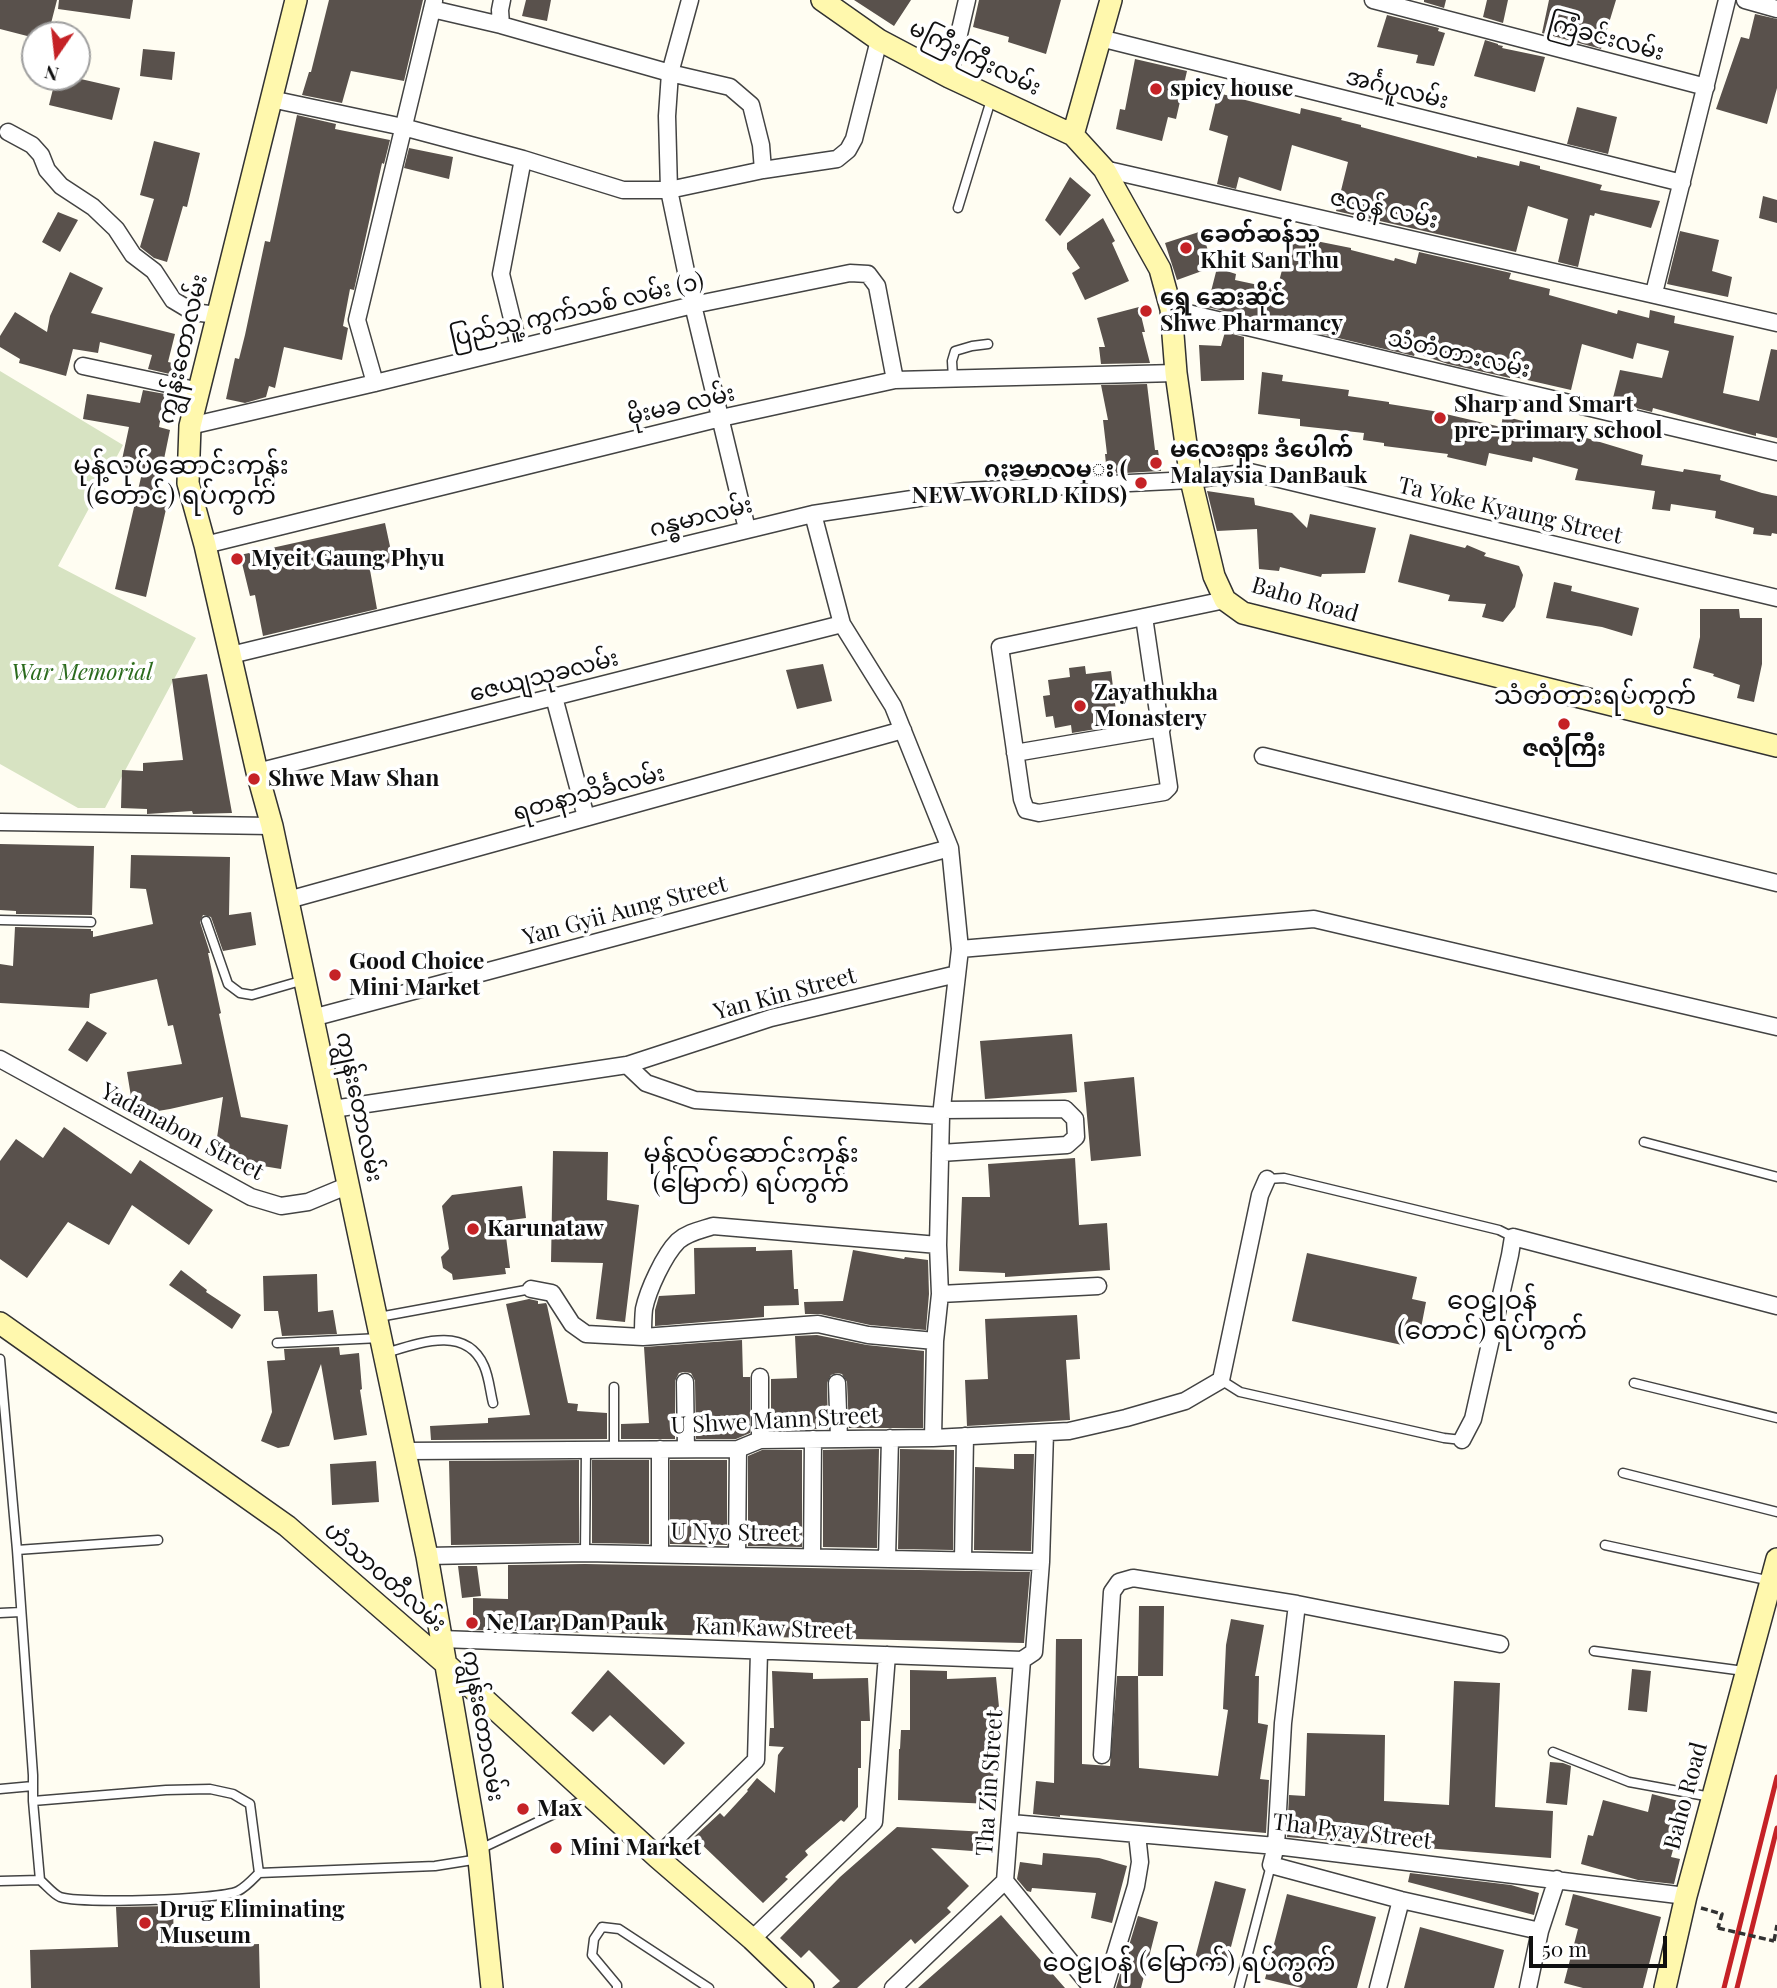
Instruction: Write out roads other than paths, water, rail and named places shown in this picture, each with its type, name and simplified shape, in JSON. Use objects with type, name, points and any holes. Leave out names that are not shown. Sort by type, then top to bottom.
[{"type":"main road","name":"ကျွန်းတောလမ်း","points":[[296,0],[190,426],[188,483],[272,827],[406,1451],[440,1640],[447,1665],[478,1854],[492,1988]]},
{"type":"main road","name":"မကြီးကြီးလမ်း","points":[[822,0],[879,40],[949,77],[1073,135]]},
{"type":"main road","points":[[1073,135],[1111,0]]},
{"type":"main road","name":"Baho Road","points":[[1073,135],[1104,169],[1160,270],[1171,309],[1176,373],[1191,480],[1214,576],[1225,600],[1243,613],[1777,746]]},
{"type":"main road","name":"ဟံသာဝတီလမ်း","points":[[0,1323],[288,1526],[447,1665],[657,1857],[752,1938],[803,1988]]},
{"type":"main road","name":"Baho Road","points":[[1665,1988],[1777,1559]]},
{"type":"street","points":[[501,25],[502,0]]},
{"type":"street","points":[[690,0],[670,73],[667,116],[669,190],[693,305],[747,529]]},
{"type":"street","points":[[949,77],[967,0]]},
{"type":"street","name":"ကြံခင်းလမ်း","points":[[1373,0],[1706,88]]},
{"type":"street","points":[[1654,293],[1727,0]]},
{"type":"street","points":[[1745,0],[1777,9]]},
{"type":"street","points":[[375,383],[357,320],[433,5],[670,73],[730,87],[751,105],[764,170]]},
{"type":"street","name":"အင်္ဂပူလမ်း","points":[[1100,38],[1682,183]]},
{"type":"street","points":[[271,99],[403,127],[523,159],[624,190],[669,190],[764,170],[837,159],[848,150],[854,139],[879,40]]},
{"type":"street","points":[[8,132],[32,145],[61,187],[93,207],[116,229],[133,255],[154,271],[173,300],[193,313],[218,315]]},
{"type":"street","points":[[519,347],[502,274],[523,159]]},
{"type":"street","name":"ဇလွန် လမ်း","points":[[1104,169],[1777,323]]},
{"type":"street","name":"ပြည်သူ့ ကွက်သစ် လမ်း (၁)","points":[[190,426],[693,305],[850,273],[869,274],[877,286],[895,380]]},
{"type":"street","name":"သံတံတားလမ်း","points":[[1171,309],[1777,452]]},
{"type":"street","points":[[83,366],[200,391]]},
{"type":"street","name":"မိုးမခ လမ်း","points":[[205,545],[721,418],[895,380],[1176,373]]},
{"type":"street","name":"Ta Yoke Kyaung Street","points":[[1191,480],[1250,472],[1777,598]]},
{"type":"street","name":"ဂန္ဓမာလမ်း","points":[[231,655],[813,514],[965,491],[1191,480]]},
{"type":"street","points":[[813,514],[842,624],[893,706],[950,848],[960,949],[941,1113],[938,1245],[940,1294],[935,1341],[933,1438]]},
{"type":"street","points":[[1144,617],[1170,779],[1169,787],[1164,792],[1039,813],[1026,810],[1022,799],[1000,647],[1225,600]]},
{"type":"street","name":"ဇေယျသုခလမ်း","points":[[257,772],[842,624]]},
{"type":"street","points":[[554,697],[586,817]]},
{"type":"street","points":[[1015,753],[1162,728]]},
{"type":"street","name":"ရတနာသိင်္ခလမ်း","points":[[288,900],[903,730]]},
{"type":"street","points":[[1263,756],[1777,883]]},
{"type":"street","points":[[0,822],[272,827]]},
{"type":"street","name":"Yan Gyii Aung Street","points":[[312,1018],[950,848]]},
{"type":"street","points":[[960,949],[1314,919],[1777,1027]]},
{"type":"street","name":"Yan Kin Street","points":[[333,1109],[627,1065],[771,1018],[957,974]]},
{"type":"street","name":"Yadanabon Street","points":[[0,1059],[251,1197],[281,1206],[308,1202],[349,1185]]},
{"type":"street","points":[[627,1065],[646,1083],[695,1100],[941,1113],[1065,1109],[1075,1119],[1076,1137],[1067,1145],[940,1153]]},
{"type":"street","points":[[1220,1380],[1260,1195],[1267,1179]]},
{"type":"street","points":[[643,1337],[644,1312],[656,1279],[678,1241],[692,1232],[713,1226],[938,1245]]},
{"type":"street","points":[[1462,1440],[1474,1419],[1513,1237],[1777,1306]]},
{"type":"street","points":[[940,1294],[1098,1286]]},
{"type":"street","points":[[531,1289],[552,1293],[572,1324],[586,1334],[643,1337],[818,1324],[868,1335],[935,1341]]},
{"type":"street","points":[[760,1377],[760,1440]]},
{"type":"street","name":"U Shwe Mann Street","points":[[406,1451],[738,1449],[760,1440],[933,1438],[1069,1431],[1185,1401],[1220,1380]]},
{"type":"street","points":[[685,1382],[686,1449]]},
{"type":"street","points":[[837,1383],[839,1438]]},
{"type":"street","points":[[1022,1660],[1034,1652],[1041,1562],[1045,1433]]},
{"type":"street","points":[[963,1560],[965,1436]]},
{"type":"street","points":[[887,1559],[890,1438]]},
{"type":"street","points":[[812,1557],[813,1439]]},
{"type":"street","points":[[660,1449],[660,1554]]},
{"type":"street","points":[[737,1556],[738,1449]]},
{"type":"street","name":"U Nyo Street","points":[[427,1556],[585,1553],[1041,1562]]},
{"type":"street","points":[[1102,1755],[1112,1592],[1119,1582],[1133,1578],[1297,1604],[1500,1644]]},
{"type":"street","points":[[1297,1604],[1283,1723],[1276,1846],[1271,1865],[1401,1900],[1540,1931]]},
{"type":"street","name":"Kan Kaw Street","points":[[440,1640],[1022,1660]]},
{"type":"street","points":[[657,1857],[756,1760],[759,1652]]},
{"type":"street","points":[[752,1938],[874,1822],[887,1656]]},
{"type":"street","name":"Tha Zin Street","points":[[893,1988],[1005,1881],[1022,1660]]},
{"type":"street","name":"Tha Pyay Street","points":[[1011,1823],[1276,1846],[1558,1880],[1686,1900]]},
{"type":"street","points":[[1105,1988],[1136,1886],[1140,1862],[1137,1833]]},
{"type":"street","points":[[1528,1988],[1540,1931],[1558,1880]]},
{"type":"street","points":[[1005,1881],[1091,1988]]},
{"type":"street","points":[[1378,1988],[1401,1900]]},
{"type":"lane","points":[[958,208],[992,97]]},
{"type":"lane","points":[[953,379],[952,360],[955,351],[988,344]]},
{"type":"lane","points":[[0,920],[91,922]]},
{"type":"lane","points":[[206,921],[228,984],[240,993],[252,995],[304,980]]},
{"type":"lane","points":[[1643,1142],[1777,1177]]},
{"type":"lane","points":[[1267,1179],[1298,1181],[1499,1230],[1513,1237]]},
{"type":"lane","points":[[380,1336],[531,1289]]},
{"type":"lane","points":[[278,1343],[380,1336],[426,1341],[460,1341],[476,1352],[485,1367],[494,1403]]},
{"type":"lane","points":[[0,1359],[17,1550],[40,1880],[57,1896],[94,1901],[219,1896],[240,1891],[259,1873],[435,1866],[478,1854],[592,1796]]},
{"type":"lane","points":[[1220,1380],[1240,1392],[1462,1440]]},
{"type":"lane","points":[[1633,1383],[1777,1418]]},
{"type":"lane","points":[[614,1387],[614,1450]]},
{"type":"lane","points":[[585,1553],[586,1450]]},
{"type":"lane","points":[[1623,1473],[1777,1512]]},
{"type":"lane","points":[[17,1550],[158,1540]]},
{"type":"lane","points":[[1605,1545],[1771,1581]]},
{"type":"lane","points":[[0,1613],[20,1612]]},
{"type":"lane","points":[[1594,1651],[1747,1672]]},
{"type":"lane","points":[[1553,1752],[1629,1782],[1713,1797]]},
{"type":"lane","points":[[0,1788],[33,1786]]},
{"type":"lane","points":[[33,1801],[166,1790],[210,1789],[233,1794],[250,1804],[259,1873]]},
{"type":"lane","points":[[1239,1988],[1271,1865]]},
{"type":"lane","points":[[0,1881],[40,1880]]},
{"type":"lane","points":[[617,1988],[593,1955],[594,1939],[602,1927],[619,1929],[709,1988]]},
{"type":"railway","points":[[1724,1988],[1777,1777]]},
{"type":"railway","points":[[1737,1988],[1777,1828]]},
{"type":"place","name":"spicy house","points":[[1156,89]]},
{"type":"place","name":"ခေတ်ဆန်သူ Khit San Thu","points":[[1186,248]]},
{"type":"place","name":"ရွှေ ဆေးဆိုင် Shwe Pharmancy","points":[[1146,311]]},
{"type":"place","name":"Sharp and Smart pre-primary school","points":[[1440,418]]},
{"type":"place","name":"မလေးရှား ဒံပေါက် Malaysia DanBauk","points":[[1156,463]]},
{"type":"place","name":"ဂႏၶမာလမ္း ( NEW WORLD KIDS)","points":[[1141,483]]},
{"type":"place","name":"Myeit Gaung Phyu","points":[[237,559]]},
{"type":"place","name":"Zayathukha Monastery","points":[[1080,706]]},
{"type":"place","name":"ဇလုံကြီး","points":[[1564,724]]},
{"type":"place","name":"Shwe Maw Shan","points":[[254,779]]},
{"type":"place","name":"Good Choice Mini Market","points":[[335,975]]},
{"type":"place","name":"Karunataw","points":[[473,1229]]},
{"type":"place","name":"Ne Lar Dan Pauk","points":[[472,1623]]},
{"type":"place","name":"Max","points":[[523,1809]]},
{"type":"place","name":"Mini Market","points":[[556,1848]]},
{"type":"place","name":"Drug Eliminating Museum","points":[[145,1923]]},
{"type":"district","name":"မုန့်လုပ်ဆောင်းကုန်း (တောင်) ရပ်ကွက်","points":[[181,481]]},
{"type":"district","name":"သံတံတားရပ်ကွက်","points":[[1595,696]]},
{"type":"district","name":"မုန့်လုပ်ဆောင်းကုန်း (မြောက်) ရပ်ကွက်","points":[[751,1169]]},
{"type":"district","name":"ဝေဠုဝန် (တောင်) ရပ်ကွက်","points":[[1492,1316]]},
{"type":"district","name":"ဝေဠုဝန် (မြောက်) ရပ်ကွက်","points":[[1189,1963]]},
{"type":"park label","name":"War Memorial","points":[[82,673]]}]
